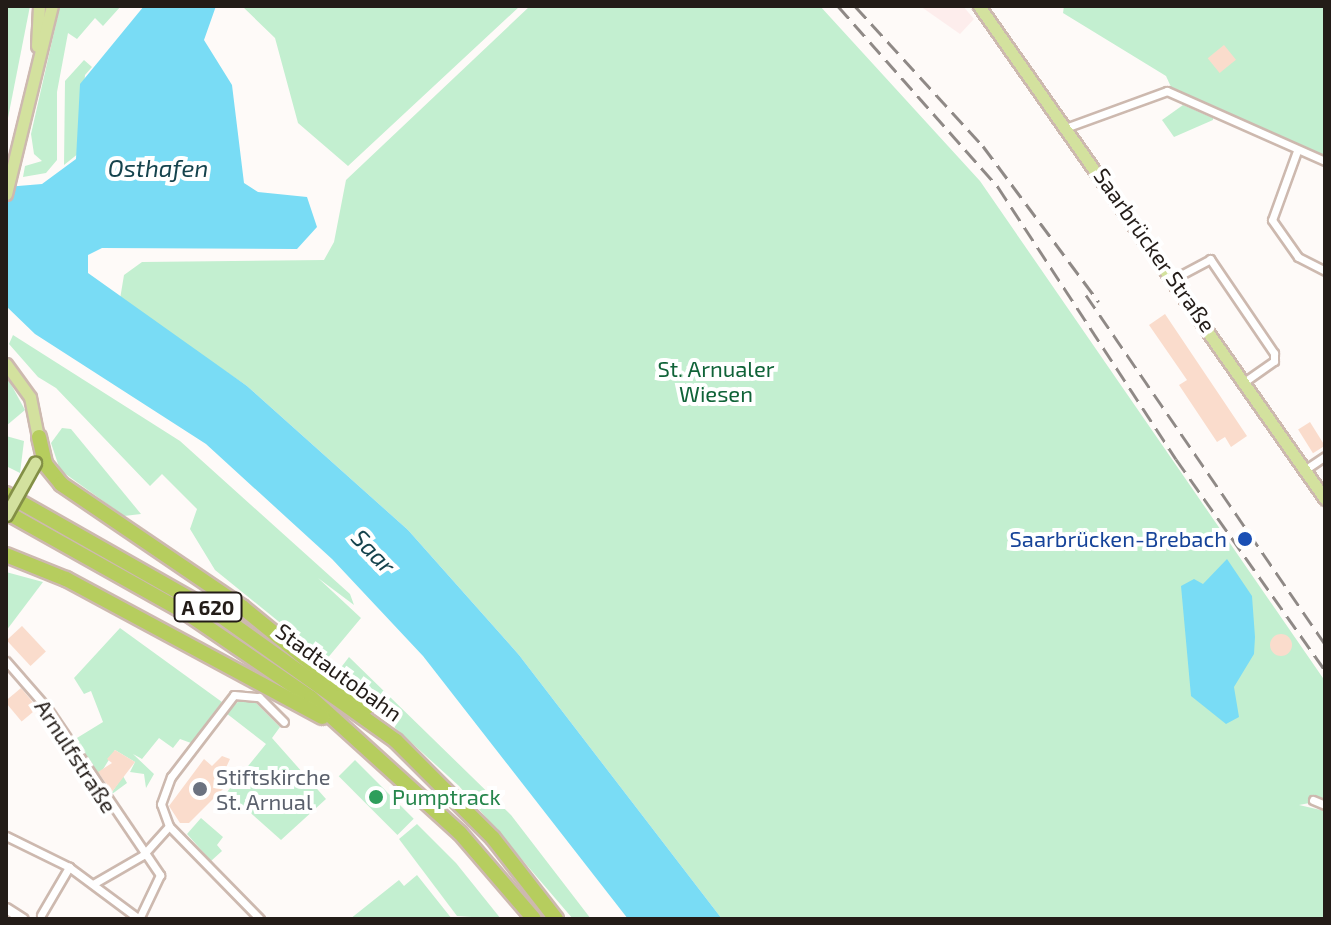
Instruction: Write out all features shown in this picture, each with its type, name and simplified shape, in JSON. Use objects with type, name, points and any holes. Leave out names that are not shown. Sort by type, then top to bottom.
[{"type":"highway","points":[[39,437],[45,464],[61,484],[242,607],[373,714],[396,741]]},
{"type":"highway","name":"Stadtautobahn","points":[[6,494],[210,608],[396,741],[493,838],[556,919]]},
{"type":"highway","name":"Stadtautobahn","points":[[6,514],[215,632],[311,698],[371,749],[479,853],[534,919]]},
{"type":"highway","points":[[6,555],[66,579],[264,681],[371,749]]},
{"type":"main road","points":[[37,51],[39,6]]},
{"type":"main road","points":[[6,194],[37,51],[52,6]]},
{"type":"main road","name":"Saarbrücker Straße","points":[[979,6],[1175,278],[1325,499]]},
{"type":"main road","points":[[6,514],[35,463],[39,437],[30,397],[8,364]]},
{"type":"street","points":[[1068,127],[1167,91],[1325,161]]},
{"type":"street","points":[[1297,151],[1272,220],[1298,257],[1325,271]]},
{"type":"street","points":[[1175,278],[1210,259],[1260,332],[1275,358],[1245,381]]},
{"type":"street","points":[[1306,469],[1325,456]]},
{"type":"street","name":"Arnulfstraße","points":[[6,661],[47,708],[161,881],[139,919]]},
{"type":"street","points":[[260,919],[169,826],[161,809],[165,787],[230,698],[244,693],[259,697],[284,722]]},
{"type":"street","points":[[1313,800],[1325,805]]},
{"type":"street","points":[[93,884],[143,855],[169,826]]},
{"type":"street","points":[[6,836],[69,867],[139,919]]},
{"type":"street","points":[[41,915],[69,867]]},
{"type":"street","points":[[6,908],[23,919]]},
{"type":"shaded area","points":[[920,6],[963,6],[974,19],[960,34]]},
{"type":"green space","points":[[6,6],[30,6],[6,128]]},
{"type":"green space","points":[[60,6],[121,6],[103,26],[95,18],[77,39],[68,33],[57,92],[57,160],[46,173],[23,177],[25,166],[42,161],[34,154],[31,134]]},
{"type":"green space","points":[[242,6],[520,6],[348,166],[298,123],[275,38]]},
{"type":"green space","name":"St. Arnualer Wiesen","points":[[530,6],[820,6],[980,181],[1325,681],[1325,800],[1299,805],[1325,811],[1325,919],[722,919],[519,655],[408,530],[247,386],[120,299],[124,275],[142,262],[324,260],[334,242],[346,180]]},
{"type":"green space","points":[[1064,6],[1325,6],[1325,157],[1171,87],[1166,76],[1063,13]]},
{"type":"green space","points":[[84,60],[92,67],[85,75],[79,153],[64,165],[65,81]]},
{"type":"green space","points":[[1183,105],[1213,120],[1174,137],[1162,120]]},
{"type":"green space","points":[[13,335],[180,441],[350,594],[354,605],[318,578],[361,618],[326,660],[215,570],[190,529],[197,509],[162,474],[150,486],[56,388],[38,377],[9,344]]},
{"type":"green space","points":[[6,375],[25,410],[6,426]]},
{"type":"green space","points":[[62,428],[71,429],[141,514],[124,516],[60,470],[51,443]]},
{"type":"green space","points":[[6,436],[24,441],[20,473],[6,466]]},
{"type":"green space","points":[[6,572],[43,582],[6,631]]},
{"type":"green space","points":[[120,628],[222,702],[191,743],[180,739],[173,748],[159,738],[142,759],[133,754],[154,774],[146,788],[144,774],[130,772],[135,762],[115,750],[97,779],[112,792],[123,776],[127,783],[108,797],[72,741],[103,722],[91,691],[84,694],[74,678]]},
{"type":"green space","points":[[349,657],[511,815],[591,919],[573,919],[459,786],[336,674]]},
{"type":"green space","points":[[242,698],[255,702],[280,727],[272,738],[326,799],[281,840],[227,792],[266,744],[226,713]]},
{"type":"green space","name":"Pumptrack","points":[[355,760],[414,819],[397,835],[339,776]]},
{"type":"green space","points":[[201,818],[223,837],[217,845],[222,851],[211,861],[187,834]]},
{"type":"green space","points":[[417,824],[456,863],[501,919],[457,916],[399,839]]},
{"type":"green space","points":[[417,875],[452,919],[350,919],[399,880],[404,886]]},
{"type":"water","points":[[144,6],[216,6],[204,40],[232,85],[244,183],[258,192],[307,197],[317,227],[297,249],[102,248],[88,255],[88,273],[247,386],[408,530],[519,655],[722,919],[628,919],[423,656],[332,559],[206,444],[35,334],[6,306],[6,187],[42,184],[76,159],[80,84]]},
{"type":"water","points":[[1227,559],[1252,596],[1255,637],[1254,654],[1234,687],[1239,717],[1226,724],[1191,696],[1181,586],[1194,579],[1203,584]]},
{"type":"building","points":[[1224,45],[1236,60],[1220,73],[1208,58]]},
{"type":"building","points":[[1165,314],[1247,436],[1231,447],[1225,437],[1217,442],[1179,385],[1187,380],[1149,325]]},
{"type":"building","points":[[1310,422],[1325,446],[1313,453],[1298,429]]},
{"type":"building","points":[[22,626],[46,652],[31,666],[7,640]]},
{"type":"building","points":[[1281,634],[1289,637],[1292,645],[1289,653],[1281,656],[1273,653],[1270,645],[1273,637]]},
{"type":"building","points":[[21,688],[38,708],[22,721],[6,703]]},
{"type":"building","points":[[115,750],[135,762],[112,792],[98,772],[112,763],[107,759]]},
{"type":"building","name":"Stiftskirche St. Arnual","points":[[222,756],[230,759],[223,774],[231,781],[189,823],[180,823],[169,806],[204,759],[212,766]]},
{"type":"railway","points":[[838,6],[998,187],[1176,459],[1325,670]]},
{"type":"railway","points":[[855,6],[983,146],[1099,302]]},
{"type":"railway","points":[[1086,295],[1325,644]]},
{"type":"place","name":"Saarbrücken-Brebach","points":[[1245,539]]},
{"type":"place","name":"Stiftskirche St. Arnual","points":[[200,789]]},
{"type":"place","name":"Pumptrack","points":[[376,797]]},
{"type":"water label","name":"Osthafen","points":[[158,168]]},
{"type":"water label","name":"Saar","points":[[374,551]]}]
